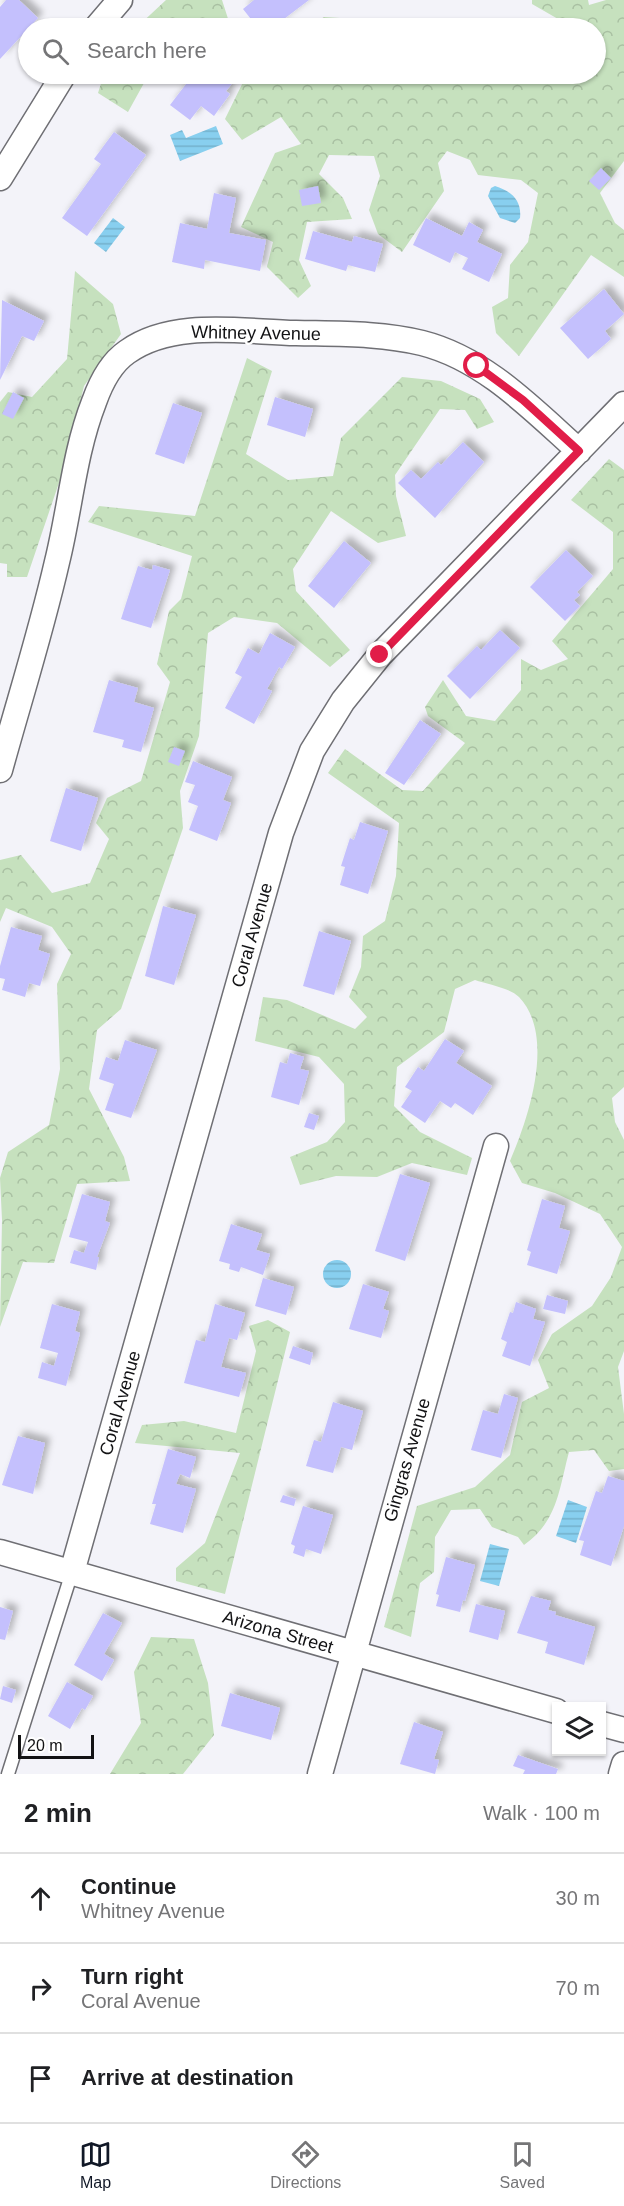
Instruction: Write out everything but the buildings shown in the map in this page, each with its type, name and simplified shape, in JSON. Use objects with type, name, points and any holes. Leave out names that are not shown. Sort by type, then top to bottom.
[{"type":"street","points":[[105,18],[120,0]]},
{"type":"street","points":[[0,178],[58,84]]},
{"type":"street","name":"Whitney Avenue","points":[[0,770],[57,563],[85,432],[94,403],[106,375],[125,353],[150,338],[189,331],[363,334],[423,343],[477,366],[523,400],[579,451]]},
{"type":"street","name":"Coral Avenue","points":[[72,1572],[281,833],[304,768],[337,709],[380,655],[624,404]]},
{"type":"street","name":"Gingras Avenue","points":[[320,1774],[496,1146]]},
{"type":"street","name":"Arizona Street","points":[[0,1552],[552,1710]]},
{"type":"street","points":[[606,1725],[624,1730]]},
{"type":"street","points":[[621,1774],[624,1764]]},
{"type":"lane","points":[[8,1774],[72,1572]]},
{"type":"green space","points":[[166,0],[222,0],[228,18],[147,18]]},
{"type":"green space","points":[[532,0],[588,0],[589,5],[606,0],[624,0],[624,161],[600,193],[615,223],[624,230],[624,277],[591,255],[519,356],[496,333],[492,307],[508,298],[510,265],[528,242],[538,193],[521,180],[478,175],[470,160],[447,151],[438,163],[444,191],[402,252],[378,234],[369,210],[380,176],[374,156],[329,155],[319,174],[343,198],[352,219],[307,222],[299,260],[311,286],[298,298],[267,267],[273,242],[241,227],[275,153],[301,144],[281,117],[242,140],[225,119],[242,84],[606,84],[606,18],[556,18],[532,4]]},
{"type":"green space","points":[[101,84],[143,84],[128,112],[98,93]]},
{"type":"green space","points":[[75,271],[113,304],[121,334],[84,386],[64,468],[27,577],[7,577],[7,564],[0,563],[0,402],[8,392],[32,397],[67,359]]},
{"type":"green space","points":[[247,358],[272,371],[246,454],[288,480],[333,476],[341,438],[402,377],[441,381],[480,399],[494,422],[477,429],[465,410],[440,409],[395,475],[396,496],[406,536],[378,543],[331,511],[293,569],[296,591],[350,650],[330,667],[277,623],[234,617],[208,633],[199,736],[180,791],[183,828],[121,1009],[97,1030],[89,1089],[124,1157],[130,1181],[77,1184],[54,1263],[23,1262],[0,1327],[2,1220],[0,1178],[8,1152],[49,1125],[60,1069],[57,984],[71,954],[52,927],[6,908],[0,922],[0,860],[21,855],[52,893],[90,883],[109,839],[96,823],[107,798],[141,781],[170,682],[157,664],[169,611],[181,599],[192,556],[88,522],[99,506],[195,516]]},
{"type":"green space","points":[[609,459],[624,470],[624,1087],[612,1098],[615,1122],[624,1140],[624,1351],[618,1367],[624,1414],[624,1469],[609,1471],[594,1450],[569,1452],[551,1515],[535,1536],[524,1545],[518,1537],[492,1527],[480,1509],[451,1510],[435,1537],[434,1572],[420,1583],[411,1637],[384,1627],[417,1506],[475,1487],[510,1455],[522,1402],[549,1388],[538,1360],[552,1334],[592,1306],[611,1277],[622,1247],[600,1214],[555,1193],[522,1183],[510,1161],[531,1100],[536,1077],[537,1054],[536,1033],[530,1013],[515,994],[475,980],[455,989],[444,1032],[397,1067],[394,1106],[420,1132],[472,1158],[467,1175],[412,1163],[377,1177],[336,1176],[300,1185],[290,1157],[327,1142],[345,1122],[344,1084],[319,1057],[255,1041],[263,997],[287,1000],[355,1029],[367,1017],[349,997],[361,967],[363,936],[385,921],[396,876],[399,823],[328,773],[345,749],[402,790],[423,791],[465,743],[428,716],[425,707],[443,680],[466,716],[495,721],[521,690],[521,659],[541,670],[568,659],[552,641],[613,569],[613,532],[571,500]]},
{"type":"green space","points":[[268,1320],[290,1332],[225,1594],[176,1581],[176,1568],[205,1543],[240,1453],[135,1443],[142,1425],[184,1421],[236,1433],[256,1351],[249,1326]]},
{"type":"green space","points":[[151,1637],[194,1639],[208,1683],[214,1735],[183,1774],[110,1774],[141,1723],[134,1672]]},
{"type":"water","points":[[216,126],[223,144],[180,161],[170,135],[182,130],[186,138]]},
{"type":"water","points":[[495,186],[506,191],[517,201],[520,218],[515,223],[500,218],[488,196],[491,188]]},
{"type":"water","points":[[113,218],[125,227],[106,252],[94,243]]},
{"type":"water","points":[[337,1260],[347,1264],[351,1274],[347,1284],[337,1288],[327,1284],[323,1274],[327,1264]]},
{"type":"water","points":[[568,1500],[587,1507],[576,1543],[556,1536]]},
{"type":"water","points":[[490,1544],[509,1549],[499,1586],[480,1581]]},
{"type":"route","points":[[380,655],[579,451],[523,400],[477,366]]}]
